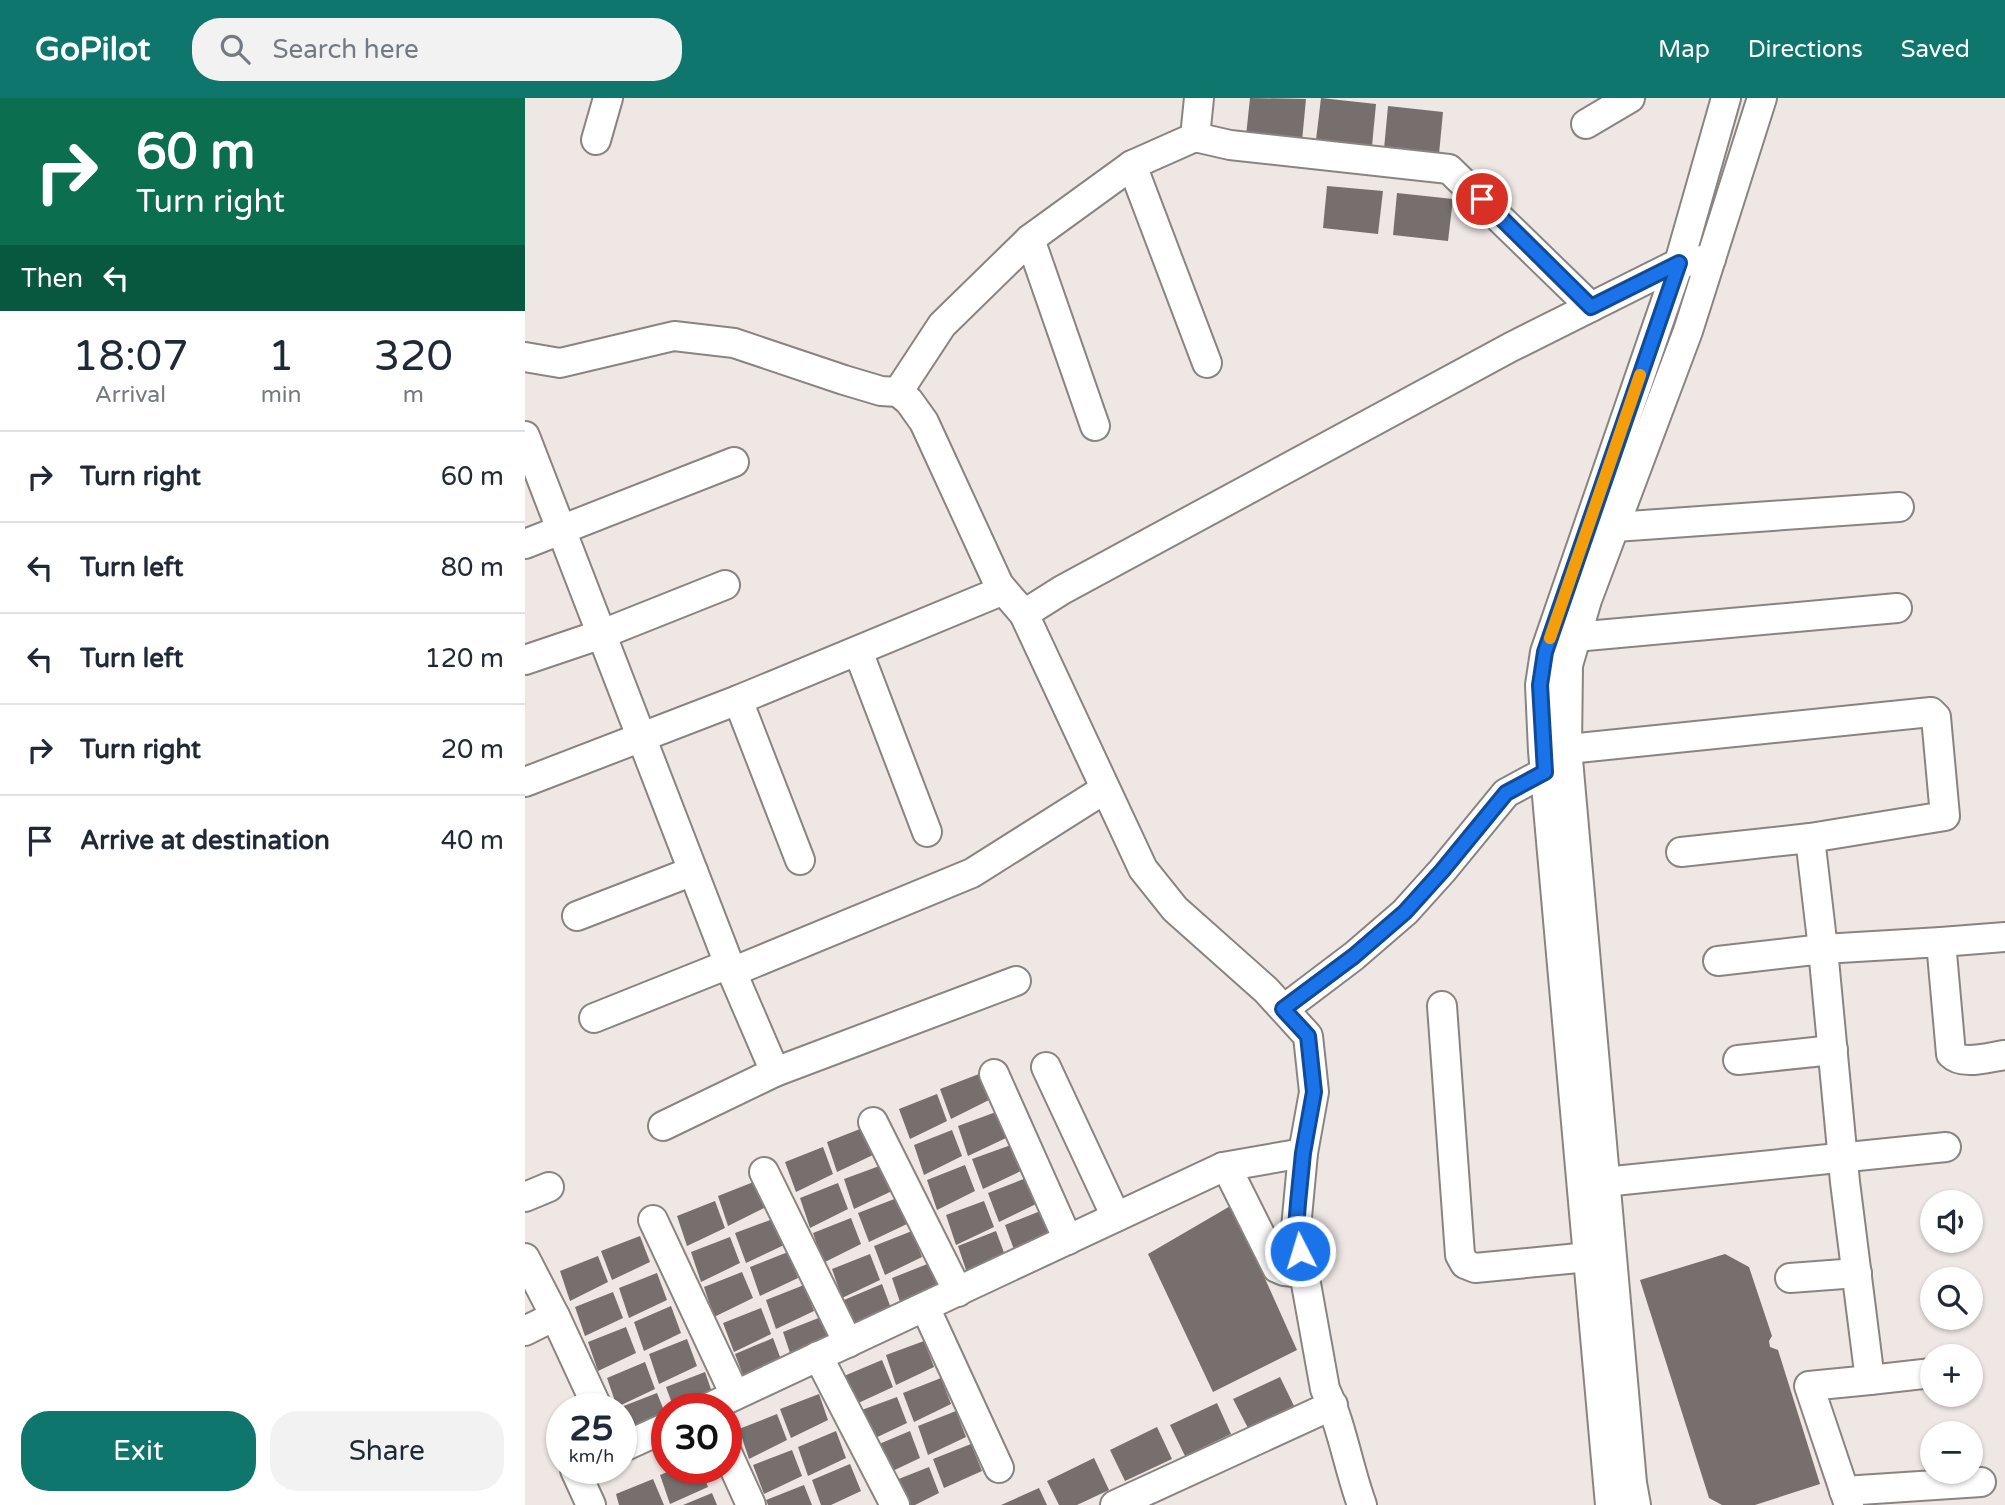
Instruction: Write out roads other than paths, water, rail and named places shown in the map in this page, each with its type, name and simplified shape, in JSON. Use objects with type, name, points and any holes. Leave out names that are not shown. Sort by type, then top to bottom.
[{"type":"street","points":[[596,140],[608,98]]},
{"type":"street","points":[[1195,137],[1199,98]]},
{"type":"street","points":[[1586,124],[1630,98]]},
{"type":"street","points":[[1636,1505],[1594,1190],[1552,757],[1540,685],[1545,652],[1679,263],[1726,98]]},
{"type":"street","points":[[1552,757],[1575,637],[1688,331],[1762,98]]},
{"type":"street","points":[[898,392],[943,325],[1030,239],[1132,165],[1195,137],[1230,145],[1449,169],[1591,307]]},
{"type":"street","points":[[1132,165],[1207,363]]},
{"type":"street","points":[[1030,239],[1095,426]]},
{"type":"street","points":[[1024,614],[1062,590],[1591,307],[1679,263],[1711,260]]},
{"type":"street","points":[[525,357],[560,363],[674,336],[734,343],[844,380],[881,391],[898,392],[909,401],[924,422],[999,585],[1024,614],[1143,869],[1175,909],[1266,990],[1308,1036],[1314,1092],[1303,1153],[1296,1228],[1325,1389],[1333,1405],[1350,1474],[1362,1505]]},
{"type":"street","points":[[525,436],[731,968],[775,1072]]},
{"type":"street","points":[[525,544],[734,462]]},
{"type":"street","points":[[1615,527],[1899,506]]},
{"type":"street","points":[[525,660],[602,634],[725,585]]},
{"type":"street","points":[[525,782],[858,651],[994,594],[999,585]]},
{"type":"street","points":[[1575,637],[1897,608]]},
{"type":"street","points":[[858,651],[927,832]]},
{"type":"street","points":[[739,700],[800,860]]},
{"type":"street","points":[[1283,1009],[1354,956],[1405,912],[1506,793],[1552,757],[1931,712],[1936,717],[1945,816],[1810,838],[1681,852]]},
{"type":"street","points":[[594,1018],[731,968],[972,873],[1105,789]]},
{"type":"street","points":[[1810,838],[1842,1158],[1870,1380]]},
{"type":"street","points":[[577,916],[693,871]]},
{"type":"street","points":[[1718,961],[1823,949],[2005,937]]},
{"type":"street","points":[[1941,942],[1951,1054],[1963,1060],[2005,1055]]},
{"type":"street","points":[[663,1126],[775,1072],[1016,981]]},
{"type":"street","points":[[1442,1006],[1460,1255],[1465,1264],[1475,1268],[1589,1257]]},
{"type":"street","points":[[1738,1060],[1833,1050]]},
{"type":"street","points":[[1046,1067],[1116,1217]]},
{"type":"street","points":[[994,1074],[1068,1240]]},
{"type":"street","points":[[873,1122],[958,1292]]},
{"type":"street","points":[[1594,1190],[1946,1147]]},
{"type":"street","points":[[739,1393],[1223,1167],[1303,1153]]},
{"type":"street","points":[[1223,1167],[1228,1170],[1277,1268],[1304,1273]]},
{"type":"street","points":[[764,1172],[848,1343]]},
{"type":"street","points":[[1594,1190],[1589,1257],[1610,1505]]},
{"type":"street","points":[[653,1220],[734,1393]]},
{"type":"street","points":[[525,1258],[591,1393]]},
{"type":"street","points":[[1790,1278],[1857,1273]]},
{"type":"street","points":[[925,1307],[999,1468]]},
{"type":"street","points":[[525,1331],[555,1316]]},
{"type":"street","points":[[818,1356],[895,1505]]},
{"type":"street","points":[[1920,1374],[1809,1386],[1846,1498],[1964,1484]]},
{"type":"street","points":[[1115,1505],[1333,1405]]},
{"type":"street","points":[[580,1484],[588,1504]]},
{"type":"street","points":[[741,1484],[751,1505]]}]
